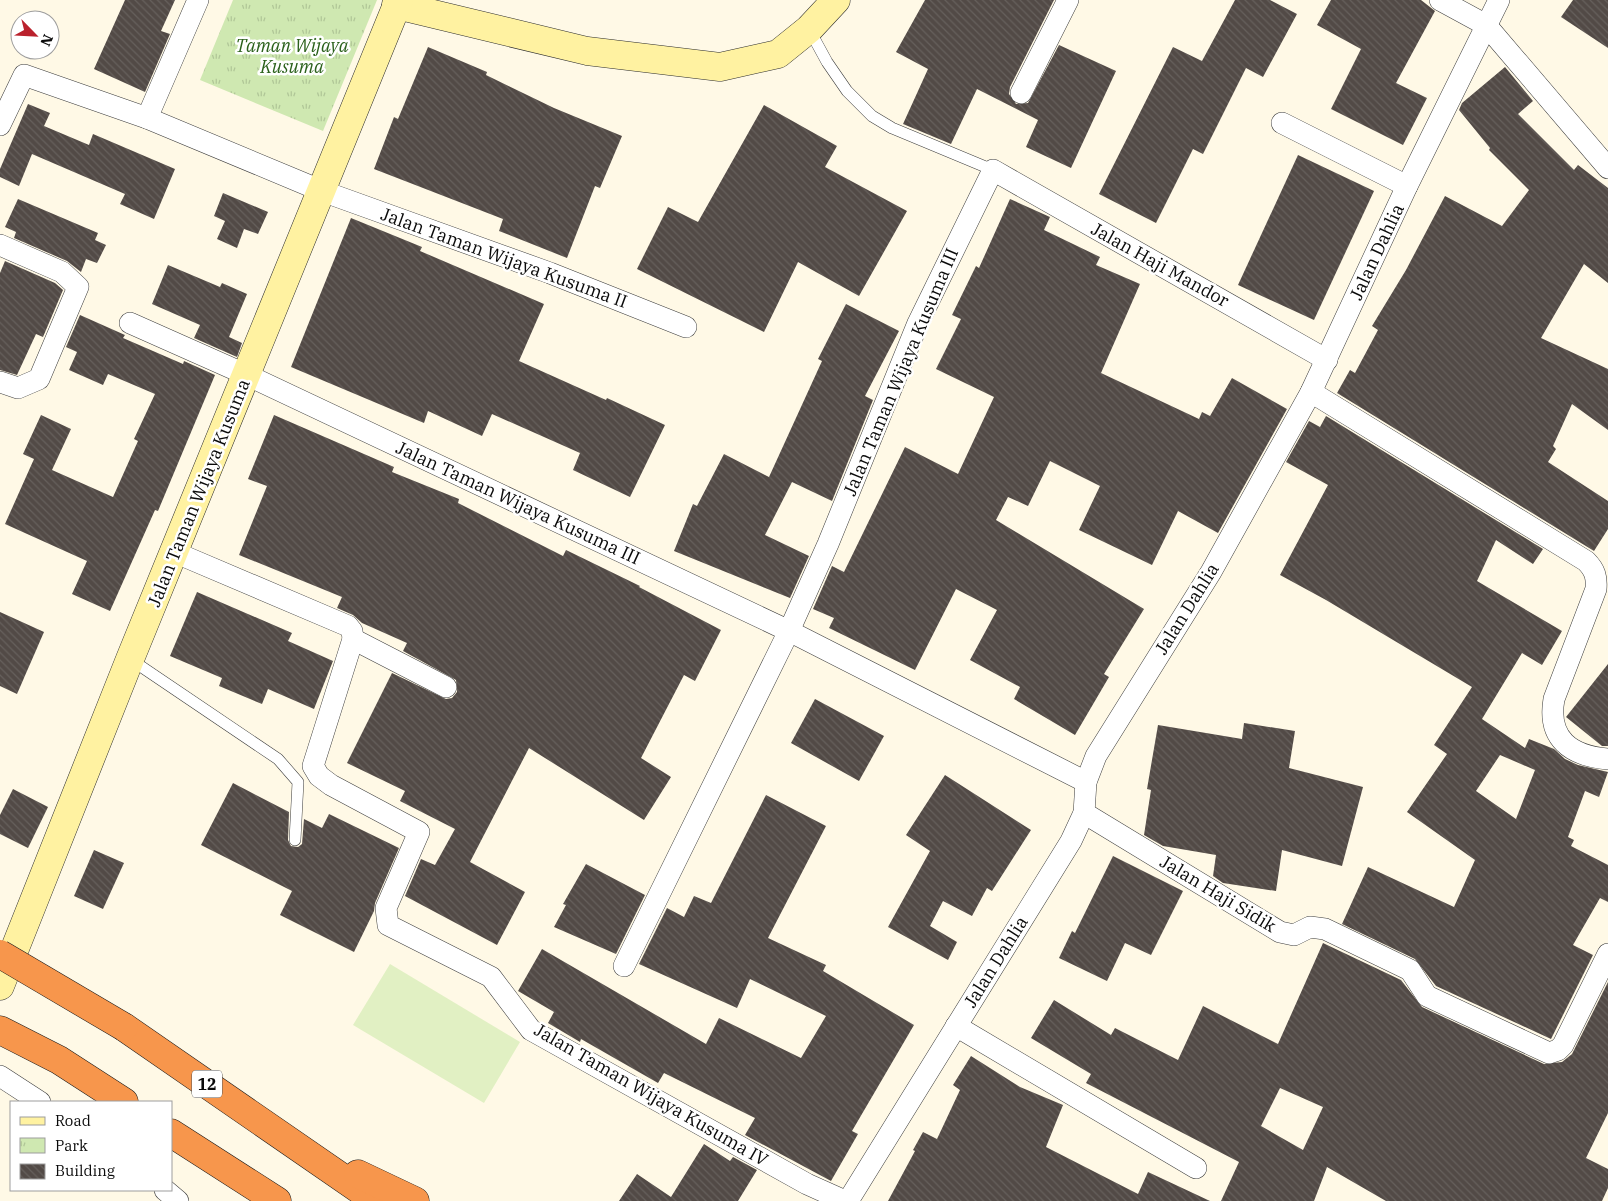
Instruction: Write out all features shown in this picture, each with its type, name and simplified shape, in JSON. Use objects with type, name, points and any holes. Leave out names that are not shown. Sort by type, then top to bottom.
[{"type":"highway","name":"12","points":[[2,970],[124,1027],[376,1201]]},
{"type":"highway","points":[[0,1030],[59,1060],[122,1101]]},
{"type":"highway","points":[[172,1134],[277,1201]]},
{"type":"highway","points":[[290,1140],[414,1201]]},
{"type":"street","points":[[147,118],[198,0]]},
{"type":"street","points":[[398,2],[587,51],[720,67],[778,54],[809,29],[836,0]]},
{"type":"street","points":[[1021,93],[1068,0]]},
{"type":"street","points":[[1440,0],[1486,25],[1608,168]]},
{"type":"street","name":"Jalan Dahlia","points":[[847,1201],[1071,841],[1084,813],[1086,782],[1096,756],[1211,572],[1311,392],[1407,186],[1500,0]]},
{"type":"street","name":"Jalan Taman Wijaya Kusuma","points":[[2,970],[398,2]]},
{"type":"street","name":"Jalan Taman Wijaya Kusuma II","points":[[0,125],[24,75],[147,118],[322,191],[550,273],[686,327]]},
{"type":"street","points":[[1282,123],[1407,186]]},
{"type":"street","name":"Jalan Haji Mandor","points":[[992,170],[1327,360]]},
{"type":"street","name":"Jalan Taman Wijaya Kusuma III","points":[[788,631],[828,544],[918,323],[992,170]]},
{"type":"street","points":[[0,245],[62,272],[78,287],[39,379],[18,388],[0,382]]},
{"type":"street","name":"Jalan Taman Wijaya Kusuma III","points":[[130,323],[247,375],[788,631],[1086,782]]},
{"type":"street","points":[[1311,392],[1586,561],[1594,569],[1596,589],[1554,699],[1552,711],[1554,725],[1566,745],[1588,757],[1608,759]]},
{"type":"street","points":[[174,552],[348,626],[352,631],[353,640],[446,687]]},
{"type":"street","points":[[624,966],[788,631]]},
{"type":"street","name":"Jalan Taman Wijaya Kusuma IV","points":[[353,640],[313,766],[319,776],[331,785],[419,832],[386,908],[388,925],[491,977],[531,1030],[807,1184],[847,1201]]},
{"type":"street","name":"Jalan Haji Sidik","points":[[1084,813],[1280,932],[1294,935],[1310,927],[1317,926],[1398,963],[1417,978],[1422,991],[1428,996],[1549,1053],[1554,1052],[1562,1045],[1608,954]]},
{"type":"street","points":[[956,1026],[1196,1168]]},
{"type":"street","points":[[0,1076],[38,1101]]},
{"type":"street","points":[[166,1191],[178,1201]]},
{"type":"lane","points":[[809,29],[827,62],[847,91],[872,116],[892,128],[992,170]]},
{"type":"lane","points":[[130,659],[278,759],[298,782],[296,840]]},
{"type":"green space","name":"Taman Wijaya Kusuma","points":[[233,0],[377,0],[323,131],[200,80]]},
{"type":"green space","points":[[390,964],[520,1042],[484,1103],[353,1025]]},
{"type":"building","points":[[125,0],[175,0],[161,31],[170,34],[145,92],[94,69]]},
{"type":"building","points":[[925,0],[1054,0],[1010,87],[1009,94],[1016,104],[1028,103],[1059,45],[1116,71],[1071,168],[1026,147],[1038,120],[977,89],[951,144],[903,124],[928,69],[896,52]]},
{"type":"building","points":[[1235,0],[1270,0],[1297,14],[1263,77],[1246,68],[1203,154],[1193,149],[1156,223],[1099,194],[1173,47],[1202,61]]},
{"type":"building","points":[[1331,0],[1421,0],[1435,11],[1396,83],[1427,98],[1403,145],[1331,109],[1361,49],[1317,25]]},
{"type":"building","points":[[1573,0],[1608,0],[1608,48],[1561,17]]},
{"type":"building","points":[[428,47],[487,72],[486,75],[554,108],[622,136],[600,188],[595,186],[567,258],[499,231],[503,219],[374,169],[394,117],[398,119]]},
{"type":"building","points":[[1505,67],[1533,101],[1518,114],[1574,170],[1578,165],[1608,188],[1608,283],[1584,264],[1541,338],[1608,369],[1608,430],[1572,404],[1553,446],[1556,449],[1548,462],[1608,501],[1608,529],[1594,551],[1337,393],[1350,370],[1355,373],[1378,330],[1372,326],[1406,270],[1445,196],[1502,226],[1529,190],[1489,150],[1490,148],[1459,110],[1462,103]]},
{"type":"building","points":[[28,104],[50,113],[44,126],[89,145],[93,134],[175,169],[154,219],[120,204],[125,194],[32,154],[19,186],[0,177],[0,169]]},
{"type":"building","points":[[764,105],[837,146],[825,167],[907,211],[859,296],[798,262],[764,332],[637,269],[668,207],[698,222]]},
{"type":"building","points":[[1298,155],[1374,191],[1314,320],[1238,285]]},
{"type":"building","points":[[223,193],[268,212],[258,234],[244,229],[237,248],[217,239],[225,221],[214,216]]},
{"type":"building","points":[[18,199],[98,233],[95,240],[106,245],[97,263],[86,259],[81,272],[67,261],[14,238],[16,232],[5,227]]},
{"type":"building","points":[[1010,199],[1050,217],[1044,230],[1100,257],[1096,265],[1140,284],[1101,373],[1199,419],[1202,412],[1210,416],[1232,378],[1287,409],[1218,533],[1178,511],[1152,565],[1079,530],[1100,486],[1050,461],[1028,506],[1008,497],[996,520],[1144,609],[1104,674],[1109,677],[1075,735],[1014,699],[1020,687],[970,660],[997,610],[956,589],[915,670],[829,628],[834,618],[813,609],[832,566],[844,572],[905,447],[958,474],[994,397],[936,369],[961,319],[952,315],[976,266],[979,268]]},
{"type":"building","points":[[351,218],[422,247],[420,251],[544,304],[519,361],[665,425],[630,497],[573,470],[580,453],[492,414],[482,436],[428,411],[424,423],[291,367]]},
{"type":"building","points":[[5,261],[55,283],[63,290],[43,337],[36,334],[17,375],[0,370],[0,273]]},
{"type":"building","points":[[168,265],[220,287],[222,283],[247,294],[229,337],[242,343],[237,357],[194,338],[200,325],[152,304]]},
{"type":"building","points":[[846,304],[899,331],[865,396],[873,400],[832,501],[792,482],[765,535],[809,556],[790,598],[674,551],[693,504],[697,506],[724,454],[769,477],[822,361],[818,359]]},
{"type":"building","points":[[80,315],[125,335],[123,338],[183,364],[184,361],[215,375],[158,511],[155,510],[110,611],[72,594],[87,561],[5,524],[34,459],[23,454],[41,415],[71,429],[52,470],[113,497],[138,441],[134,439],[155,394],[108,374],[103,385],[69,370],[77,352],[66,347]]},
{"type":"building","points":[[274,415],[394,467],[392,472],[459,499],[458,503],[563,556],[566,550],[640,586],[721,630],[695,681],[684,675],[641,758],[671,777],[644,820],[529,748],[470,862],[525,892],[497,945],[405,896],[421,859],[435,865],[455,829],[400,801],[405,791],[347,763],[392,673],[446,699],[452,698],[457,692],[456,680],[403,651],[407,643],[362,623],[353,615],[337,608],[342,597],[239,555],[267,486],[248,479]]},
{"type":"building","points":[[1326,416],[1543,549],[1533,564],[1496,540],[1477,581],[1562,631],[1542,665],[1522,653],[1482,719],[1525,748],[1529,739],[1554,749],[1565,759],[1578,765],[1608,772],[1599,797],[1585,791],[1568,837],[1574,840],[1571,846],[1608,865],[1608,902],[1600,898],[1573,945],[1593,955],[1551,1039],[1436,986],[1415,959],[1342,924],[1368,867],[1454,907],[1475,860],[1407,812],[1447,754],[1434,745],[1472,687],[1326,600],[1280,575],[1328,485],[1286,462],[1309,421],[1320,427]],"holes":[[[1500,755],[1535,770],[1516,819],[1476,791]]]},
{"type":"building","points":[[197,592],[292,633],[288,641],[333,661],[314,709],[268,689],[262,704],[219,686],[222,678],[170,656]]},
{"type":"building","points":[[0,612],[44,632],[17,694],[0,686]]},
{"type":"building","points":[[1608,664],[1608,746],[1602,746],[1566,717]]},
{"type":"building","points":[[815,699],[884,736],[859,781],[791,743]]},
{"type":"building","points":[[1244,723],[1295,731],[1289,768],[1363,787],[1342,866],[1282,850],[1276,891],[1223,883],[1213,876],[1216,855],[1163,846],[1144,835],[1151,790],[1147,789],[1158,725],[1242,739]]},
{"type":"building","points":[[945,775],[1031,830],[992,891],[987,888],[972,916],[943,901],[930,926],[957,942],[948,960],[888,927],[930,851],[906,835]]},
{"type":"building","points":[[233,783],[289,812],[288,840],[291,846],[298,847],[302,844],[304,819],[322,828],[329,814],[399,848],[375,903],[374,911],[354,952],[280,915],[292,891],[201,845]]},
{"type":"building","points":[[13,789],[48,807],[28,848],[0,834],[0,815]]},
{"type":"building","points":[[766,795],[826,826],[768,938],[826,965],[823,971],[914,1025],[852,1131],[858,1134],[831,1181],[745,1135],[755,1118],[664,1073],[658,1083],[581,1039],[580,1042],[548,1023],[554,1012],[518,991],[542,949],[706,1044],[719,1018],[801,1058],[826,1016],[750,979],[737,1008],[639,964],[667,908],[684,917],[694,896],[711,903]]},
{"type":"building","points":[[94,850],[124,863],[103,909],[74,896]]},
{"type":"building","points":[[1113,856],[1183,891],[1151,955],[1125,943],[1107,981],[1059,958],[1072,931],[1075,933]]},
{"type":"building","points":[[586,864],[645,895],[616,954],[554,927],[566,905],[563,904]]},
{"type":"building","points":[[1323,943],[1401,980],[1422,1007],[1544,1064],[1562,1062],[1572,1054],[1608,982],[1608,1113],[1586,1158],[1608,1169],[1608,1188],[1602,1201],[1386,1201],[1327,1167],[1314,1201],[1221,1201],[1239,1162],[1086,1083],[1091,1074],[1031,1038],[1054,1000],[1111,1035],[1115,1028],[1178,1060],[1203,1006],[1278,1044]],"holes":[[[1280,1088],[1323,1107],[1303,1150],[1261,1126]]]},
{"type":"building","points":[[971,1056],[1020,1087],[1063,1105],[1046,1147],[1138,1194],[1148,1172],[1210,1201],[888,1201],[923,1132],[937,1139],[960,1090],[953,1085]]},
{"type":"building","points":[[704,1144],[730,1161],[733,1157],[757,1170],[738,1201],[619,1201],[637,1174],[671,1197]]}]
